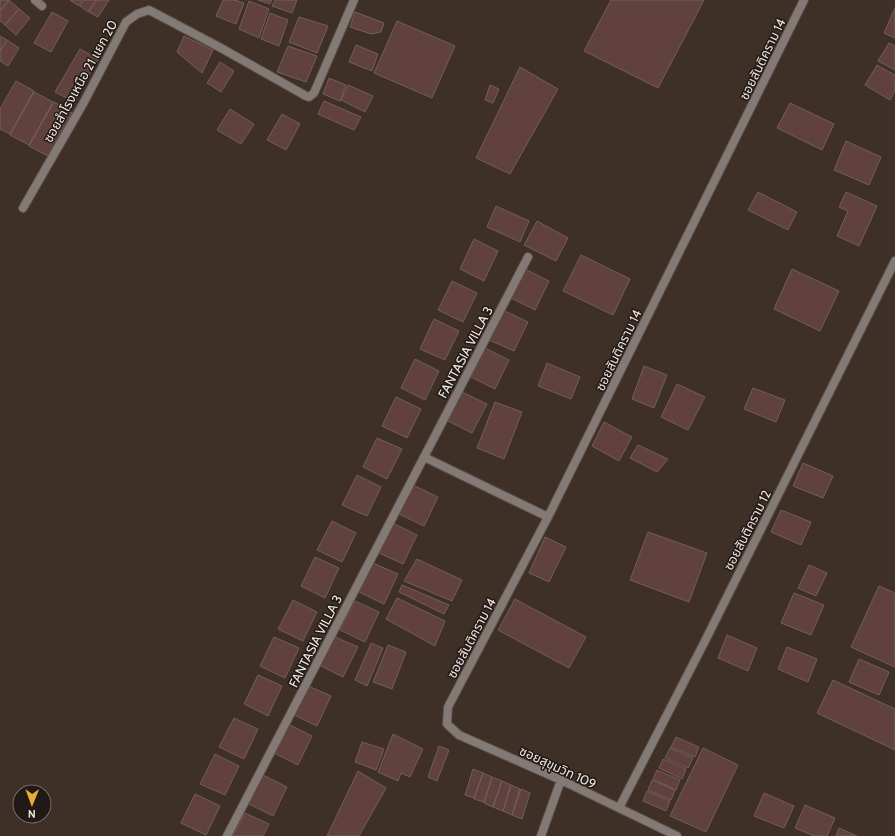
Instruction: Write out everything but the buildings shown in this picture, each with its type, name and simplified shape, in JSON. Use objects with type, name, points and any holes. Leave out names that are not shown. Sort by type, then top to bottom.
[{"type":"street","points":[[35,0],[42,6]]},
{"type":"street","name":"ซอยสำโรงเหนือ 21 แยก 20","points":[[23,208],[84,102],[126,22],[137,14],[149,10],[309,97],[314,93],[354,0]]},
{"type":"street","name":"ซอยสันติคราม 14","points":[[448,707],[548,517],[804,0]]},
{"type":"street","name":"FANTASIA VILLA 3","points":[[227,836],[528,257]]},
{"type":"street","name":"ซอยสันติคราม 12","points":[[619,808],[705,641],[895,261]]},
{"type":"street","points":[[424,457],[548,517]]},
{"type":"street","name":"ซอยสุขุมวิท 109","points":[[448,707],[447,724],[459,735],[561,780],[677,836]]},
{"type":"street","points":[[541,836],[561,780]]}]
